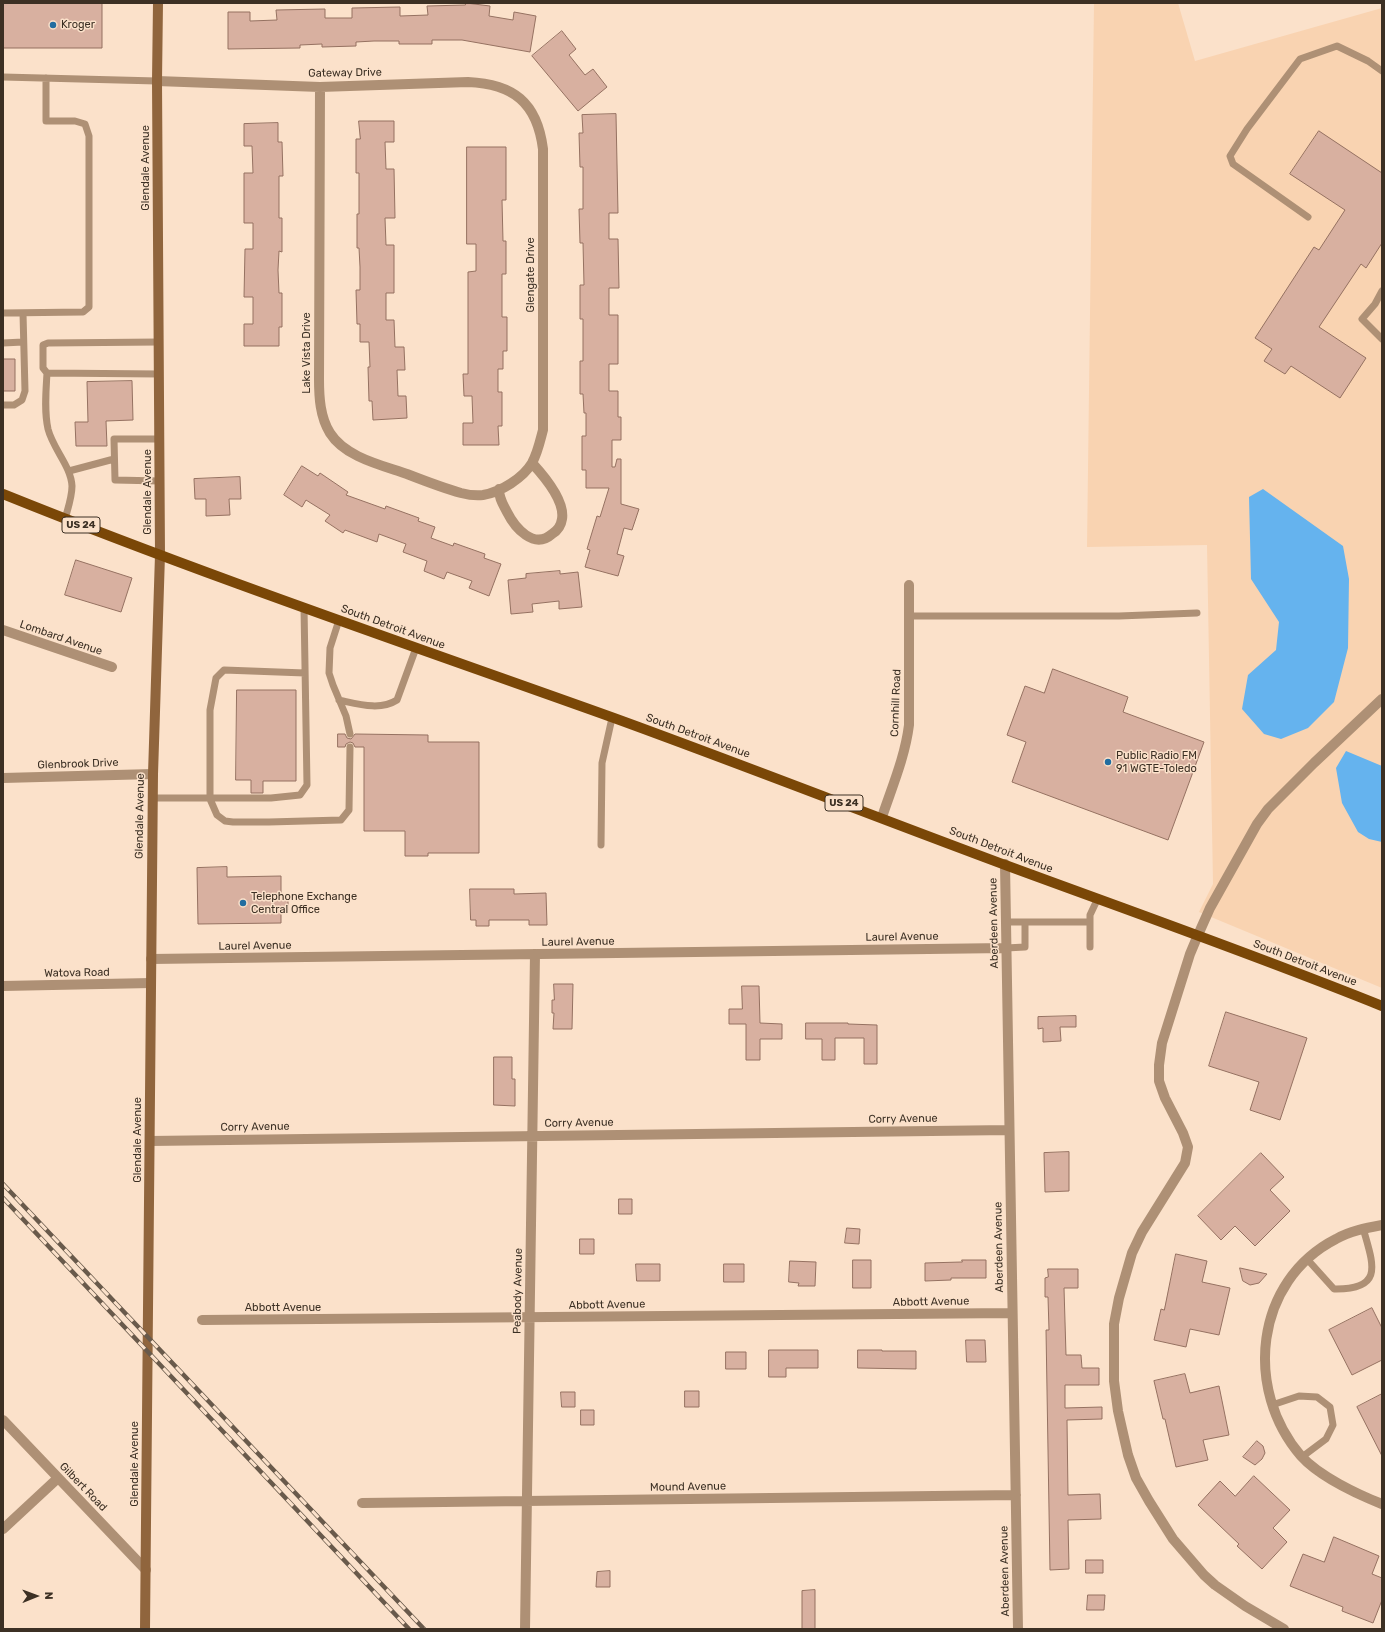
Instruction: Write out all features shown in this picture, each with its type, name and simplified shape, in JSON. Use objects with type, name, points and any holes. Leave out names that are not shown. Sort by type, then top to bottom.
[{"type":"main road","name":"Glendale Avenue","points":[[145,1629],[152,798],[160,555],[158,3]]},
{"type":"main road","name":"South Detroit Avenue","points":[[3,494],[160,555],[882,817],[1198,935],[1382,1006]]},
{"type":"street","name":"Gateway Drive","points":[[158,81],[320,87],[486,82],[513,92],[527,104]]},
{"type":"street","name":"Lake Vista Drive","points":[[320,87],[319,383],[320,400],[325,423],[330,433],[339,443],[362,458],[461,494],[485,495],[510,484],[523,474],[532,463],[538,449]]},
{"type":"street","name":"Glengate Drive","points":[[527,104],[541,132],[543,149],[543,430],[538,449]]},
{"type":"street","points":[[499,489],[502,503],[517,528],[528,537],[536,540],[548,538],[558,530],[562,520],[561,508],[549,484],[532,463]]},
{"type":"street","name":"Cornhill Road","points":[[882,817],[902,760],[909,725],[909,585]]},
{"type":"street","name":"Lombard Avenue","points":[[3,630],[112,667]]},
{"type":"street","points":[[1284,1629],[1245,1606],[1215,1585],[1182,1549],[1163,1525],[1136,1478],[1128,1455],[1118,1411],[1114,1382],[1114,1324],[1126,1270],[1142,1232],[1185,1164],[1188,1147],[1183,1133],[1165,1098],[1159,1081],[1158,1065],[1162,1043],[1190,954],[1198,935],[1210,908],[1257,824],[1268,809],[1382,699]]},
{"type":"street","name":"Glenbrook Drive","points":[[3,778],[153,774]]},
{"type":"street","name":"Aberdeen Avenue","points":[[1005,864],[1018,1629]]},
{"type":"street","name":"Laurel Avenue","points":[[151,960],[1006,948]]},
{"type":"street","name":"Peabody Avenue","points":[[526,1629],[535,954]]},
{"type":"street","name":"Watova Road","points":[[3,986],[151,983]]},
{"type":"street","name":"Corry Avenue","points":[[150,1141],[1009,1130]]},
{"type":"street","points":[[1382,1225],[1363,1228],[1337,1238],[1307,1259],[1282,1290],[1276,1302],[1268,1328],[1264,1363],[1272,1405],[1284,1433],[1302,1457],[1329,1478],[1382,1504]]},
{"type":"street","name":"Abbott Avenue","points":[[202,1320],[1012,1313]]},
{"type":"street","name":"Gilbert Road","points":[[3,1420],[146,1570]]},
{"type":"street","points":[[3,1529],[58,1478]]},
{"type":"street","name":"Mound Avenue","points":[[362,1503],[1016,1495]]},
{"type":"lane","points":[[1308,217],[1233,164],[1230,156],[1248,129],[1300,59],[1337,46],[1368,61],[1382,71]]},
{"type":"lane","points":[[3,77],[158,81]]},
{"type":"lane","points":[[3,314],[83,312],[89,307],[89,136],[85,124],[75,121],[46,121],[46,78]]},
{"type":"lane","points":[[1382,291],[1375,304],[1362,319],[1382,339]]},
{"type":"lane","points":[[3,406],[14,405],[22,400],[25,391],[23,313]]},
{"type":"lane","points":[[3,343],[23,342]]},
{"type":"lane","points":[[65,519],[71,498],[72,485],[69,471],[55,448],[48,428],[46,373],[43,368],[43,345],[48,343],[159,342]]},
{"type":"lane","points":[[46,373],[159,374]]},
{"type":"lane","points":[[160,439],[114,439],[114,459],[115,480],[160,481]]},
{"type":"lane","points":[[69,471],[114,459]]},
{"type":"lane","points":[[152,798],[271,798],[300,795],[307,785],[304,607]]},
{"type":"lane","points":[[909,616],[1119,616],[1196,613]]},
{"type":"lane","points":[[339,620],[330,648],[329,673],[350,734]]},
{"type":"lane","points":[[339,700],[368,706],[391,704],[398,700],[416,648]]},
{"type":"lane","points":[[305,673],[224,670],[216,678],[210,710],[210,799],[217,815],[225,821],[270,822],[341,820],[350,810],[350,747]]},
{"type":"lane","points":[[601,845],[602,764],[612,718]]},
{"type":"lane","points":[[1090,947],[1090,915],[1098,898]]},
{"type":"lane","points":[[1006,922],[1090,922]]},
{"type":"lane","points":[[1006,948],[1025,947],[1025,922]]},
{"type":"lane","points":[[1307,1259],[1334,1289],[1352,1290],[1365,1284],[1372,1275],[1373,1261],[1363,1228]]},
{"type":"lane","points":[[1272,1405],[1299,1396],[1317,1397],[1330,1407],[1333,1425],[1326,1439],[1302,1457]]},
{"type":"shaded area","points":[[1094,3],[1178,3],[1195,61],[1382,8],[1382,988],[1199,912],[1213,884],[1207,545],[1087,547]]},
{"type":"water","points":[[1263,489],[1343,546],[1349,579],[1348,648],[1334,702],[1308,728],[1281,739],[1264,734],[1242,709],[1248,675],[1276,650],[1279,622],[1251,579],[1249,497]]},
{"type":"water","points":[[1346,751],[1382,766],[1382,842],[1369,839],[1358,832],[1342,803],[1336,768]]},
{"type":"building","name":"Kroger","points":[[3,3],[102,3],[102,48],[3,48]]},
{"type":"building","points":[[466,3],[490,6],[489,16],[513,20],[514,12],[536,16],[530,52],[462,40],[432,40],[432,44],[399,44],[399,41],[374,41],[356,42],[356,46],[322,47],[322,44],[300,45],[300,48],[228,49],[228,12],[250,12],[250,21],[277,20],[276,10],[325,9],[325,18],[352,18],[352,8],[400,7],[400,16],[428,15],[427,6],[465,5]]},
{"type":"building","points":[[562,31],[576,49],[569,55],[585,75],[593,69],[607,87],[578,111],[532,56]]},
{"type":"building","points":[[616,114],[618,213],[609,213],[609,239],[618,239],[619,288],[609,288],[609,315],[618,315],[618,364],[609,364],[609,391],[618,391],[618,417],[621,417],[621,440],[612,440],[612,467],[615,467],[617,459],[621,459],[621,504],[639,509],[632,530],[624,528],[617,554],[624,556],[618,576],[585,567],[590,550],[587,549],[597,516],[600,517],[609,488],[586,488],[586,470],[582,470],[582,436],[586,436],[586,413],[584,413],[583,394],[580,394],[580,361],[583,361],[583,319],[580,319],[580,285],[584,285],[583,243],[580,243],[579,209],[583,209],[583,167],[580,167],[579,133],[583,133],[582,115]]},
{"type":"building","points":[[359,121],[394,121],[394,142],[385,142],[386,169],[394,169],[395,218],[385,218],[386,245],[394,245],[394,293],[386,293],[386,320],[394,320],[395,347],[404,347],[405,370],[397,370],[398,396],[406,396],[407,418],[373,420],[372,401],[369,401],[369,342],[360,342],[360,324],[357,324],[356,290],[360,290],[360,267],[359,248],[357,248],[359,173],[356,173],[356,139],[360,139]]},
{"type":"building","points":[[278,123],[278,142],[282,142],[283,176],[279,176],[279,218],[282,218],[282,252],[279,251],[278,270],[279,293],[282,293],[282,327],[279,327],[279,346],[244,346],[244,324],[253,324],[253,297],[244,297],[245,249],[253,249],[253,223],[244,223],[244,173],[253,173],[252,146],[244,146],[244,124]]},
{"type":"building","points":[[1319,131],[1382,173],[1382,243],[1366,268],[1361,264],[1319,327],[1366,358],[1340,398],[1291,366],[1285,374],[1264,361],[1272,349],[1255,338],[1314,247],[1319,250],[1345,210],[1290,174]]},
{"type":"building","points":[[467,147],[506,147],[506,200],[502,200],[503,241],[506,241],[506,274],[502,274],[502,317],[507,317],[507,351],[503,351],[503,369],[498,369],[498,392],[502,392],[502,426],[498,426],[499,445],[463,445],[463,423],[473,423],[472,396],[464,396],[463,374],[468,374],[468,272],[476,271],[476,244],[467,244]]},
{"type":"building","points":[[3,359],[15,359],[15,391],[3,391]]},
{"type":"building","points":[[132,381],[133,420],[106,421],[107,446],[76,446],[75,422],[88,422],[87,382]]},
{"type":"building","points":[[302,466],[318,476],[320,473],[348,492],[346,495],[385,509],[386,506],[419,518],[418,521],[435,527],[431,538],[453,546],[454,543],[485,554],[484,558],[501,564],[489,596],[469,588],[472,581],[447,572],[444,579],[424,571],[427,561],[403,552],[406,544],[379,534],[377,542],[345,530],[343,533],[325,521],[330,515],[306,500],[302,507],[284,495]]},
{"type":"building","points":[[240,477],[241,499],[229,499],[230,515],[206,516],[206,499],[195,499],[194,479]]},
{"type":"building","points":[[76,560],[132,578],[121,612],[65,595]]},
{"type":"building","points":[[560,571],[560,574],[578,572],[582,607],[559,609],[559,601],[532,604],[533,612],[511,614],[508,580],[526,578],[526,574]]},
{"type":"building","name":"Public Radio FM 91 WGTE-Toledo","points":[[1053,669],[1128,697],[1123,712],[1204,742],[1168,840],[1012,782],[1026,742],[1007,735],[1025,686],[1044,693]]},
{"type":"building","points":[[237,690],[296,690],[296,781],[263,781],[263,793],[251,793],[251,780],[236,780]]},
{"type":"building","points":[[338,734],[345,734],[347,738],[351,739],[355,734],[428,735],[428,742],[479,742],[479,853],[428,853],[428,856],[405,856],[405,831],[364,831],[364,747],[355,747],[353,743],[350,742],[346,744],[345,747],[338,747]]},
{"type":"building","name":"Telephone Exchange Central Office","points":[[227,867],[227,877],[281,876],[281,896],[288,896],[288,910],[281,911],[281,923],[198,924],[197,868]]},
{"type":"building","points":[[470,889],[514,889],[514,894],[546,893],[547,925],[529,925],[529,920],[489,920],[489,926],[476,926],[476,920],[471,920]]},
{"type":"building","points":[[554,984],[573,984],[572,1029],[553,1029],[554,1013],[552,1013],[552,1000],[554,1000]]},
{"type":"building","points":[[742,986],[759,986],[760,1023],[782,1024],[782,1039],[760,1039],[760,1060],[746,1060],[746,1024],[729,1024],[729,1009],[742,1009]]},
{"type":"building","points":[[1226,1012],[1307,1038],[1280,1120],[1250,1110],[1259,1082],[1209,1066]]},
{"type":"building","points":[[1076,1016],[1076,1027],[1060,1027],[1061,1041],[1043,1042],[1043,1028],[1038,1029],[1038,1017]]},
{"type":"building","points":[[806,1023],[877,1025],[877,1064],[864,1064],[864,1038],[835,1038],[835,1060],[822,1060],[822,1039],[806,1039]]},
{"type":"building","points":[[494,1057],[512,1057],[512,1079],[515,1079],[515,1106],[494,1105]]},
{"type":"building","points":[[1069,1152],[1069,1191],[1045,1192],[1044,1153]]},
{"type":"building","points":[[1261,1153],[1284,1177],[1270,1190],[1290,1211],[1255,1246],[1235,1226],[1221,1240],[1198,1216]]},
{"type":"building","points":[[619,1199],[632,1199],[632,1214],[619,1214]]},
{"type":"building","points":[[847,1228],[860,1229],[859,1244],[845,1243]]},
{"type":"building","points":[[580,1239],[594,1239],[594,1254],[580,1254]]},
{"type":"building","points":[[1176,1254],[1207,1261],[1202,1282],[1230,1288],[1219,1335],[1190,1329],[1186,1347],[1154,1340],[1161,1309],[1164,1310]]},
{"type":"building","points":[[853,1260],[871,1260],[871,1288],[853,1288]]},
{"type":"building","points":[[962,1260],[986,1260],[986,1278],[951,1278],[951,1280],[925,1281],[925,1263],[962,1262]]},
{"type":"building","points":[[790,1261],[816,1262],[815,1286],[798,1286],[799,1283],[789,1282]]},
{"type":"building","points":[[636,1264],[660,1264],[660,1281],[637,1281]]},
{"type":"building","points":[[724,1264],[744,1264],[744,1282],[724,1282]]},
{"type":"building","points":[[1240,1268],[1267,1274],[1259,1283],[1250,1285],[1243,1281]]},
{"type":"building","points":[[1048,1269],[1078,1269],[1078,1288],[1064,1288],[1066,1355],[1081,1355],[1082,1368],[1099,1368],[1099,1385],[1065,1385],[1065,1408],[1102,1407],[1102,1419],[1067,1420],[1068,1495],[1100,1494],[1101,1519],[1068,1520],[1069,1569],[1050,1570],[1046,1330],[1049,1330],[1048,1297],[1045,1297],[1045,1278],[1048,1277]]},
{"type":"building","points":[[1372,1308],[1382,1328],[1382,1360],[1352,1375],[1329,1330]]},
{"type":"building","points":[[966,1340],[985,1340],[986,1362],[967,1362]]},
{"type":"building","points":[[769,1350],[818,1350],[818,1368],[786,1368],[786,1377],[769,1377]]},
{"type":"building","points":[[858,1350],[916,1351],[916,1369],[858,1368]]},
{"type":"building","points":[[726,1352],[746,1352],[746,1369],[726,1369]]},
{"type":"building","points":[[1185,1374],[1190,1393],[1219,1386],[1229,1435],[1203,1440],[1208,1460],[1176,1467],[1165,1419],[1163,1419],[1154,1381]]},
{"type":"building","points":[[685,1391],[699,1391],[699,1407],[685,1407]]},
{"type":"building","points":[[561,1392],[575,1392],[575,1407],[562,1407]]},
{"type":"building","points":[[1382,1394],[1382,1456],[1357,1407]]},
{"type":"building","points":[[581,1410],[594,1410],[594,1425],[581,1425]]},
{"type":"building","points":[[1257,1441],[1263,1446],[1265,1453],[1262,1459],[1255,1465],[1243,1457]]},
{"type":"building","points":[[1254,1476],[1290,1510],[1273,1528],[1287,1542],[1262,1569],[1237,1546],[1239,1544],[1198,1505],[1220,1481],[1235,1496]]},
{"type":"building","points":[[1334,1537],[1379,1556],[1372,1574],[1382,1578],[1382,1600],[1373,1623],[1342,1611],[1343,1607],[1290,1586],[1303,1554],[1324,1562]]},
{"type":"building","points":[[1086,1560],[1103,1560],[1103,1573],[1086,1573]]},
{"type":"building","points":[[610,1571],[610,1587],[596,1587],[597,1572]]},
{"type":"building","points":[[815,1590],[815,1629],[802,1629],[802,1591]]},
{"type":"building","points":[[1088,1595],[1105,1595],[1104,1610],[1087,1610]]},
{"type":"railway","points":[[3,1184],[424,1629]]},
{"type":"railway","points":[[3,1198],[409,1629]]},
{"type":"place","name":"Kroger","points":[[53,25]]},
{"type":"place","name":"Public Radio FM 91 WGTE-Toledo","points":[[1108,762]]},
{"type":"place","name":"Telephone Exchange Central Office","points":[[243,903]]}]
